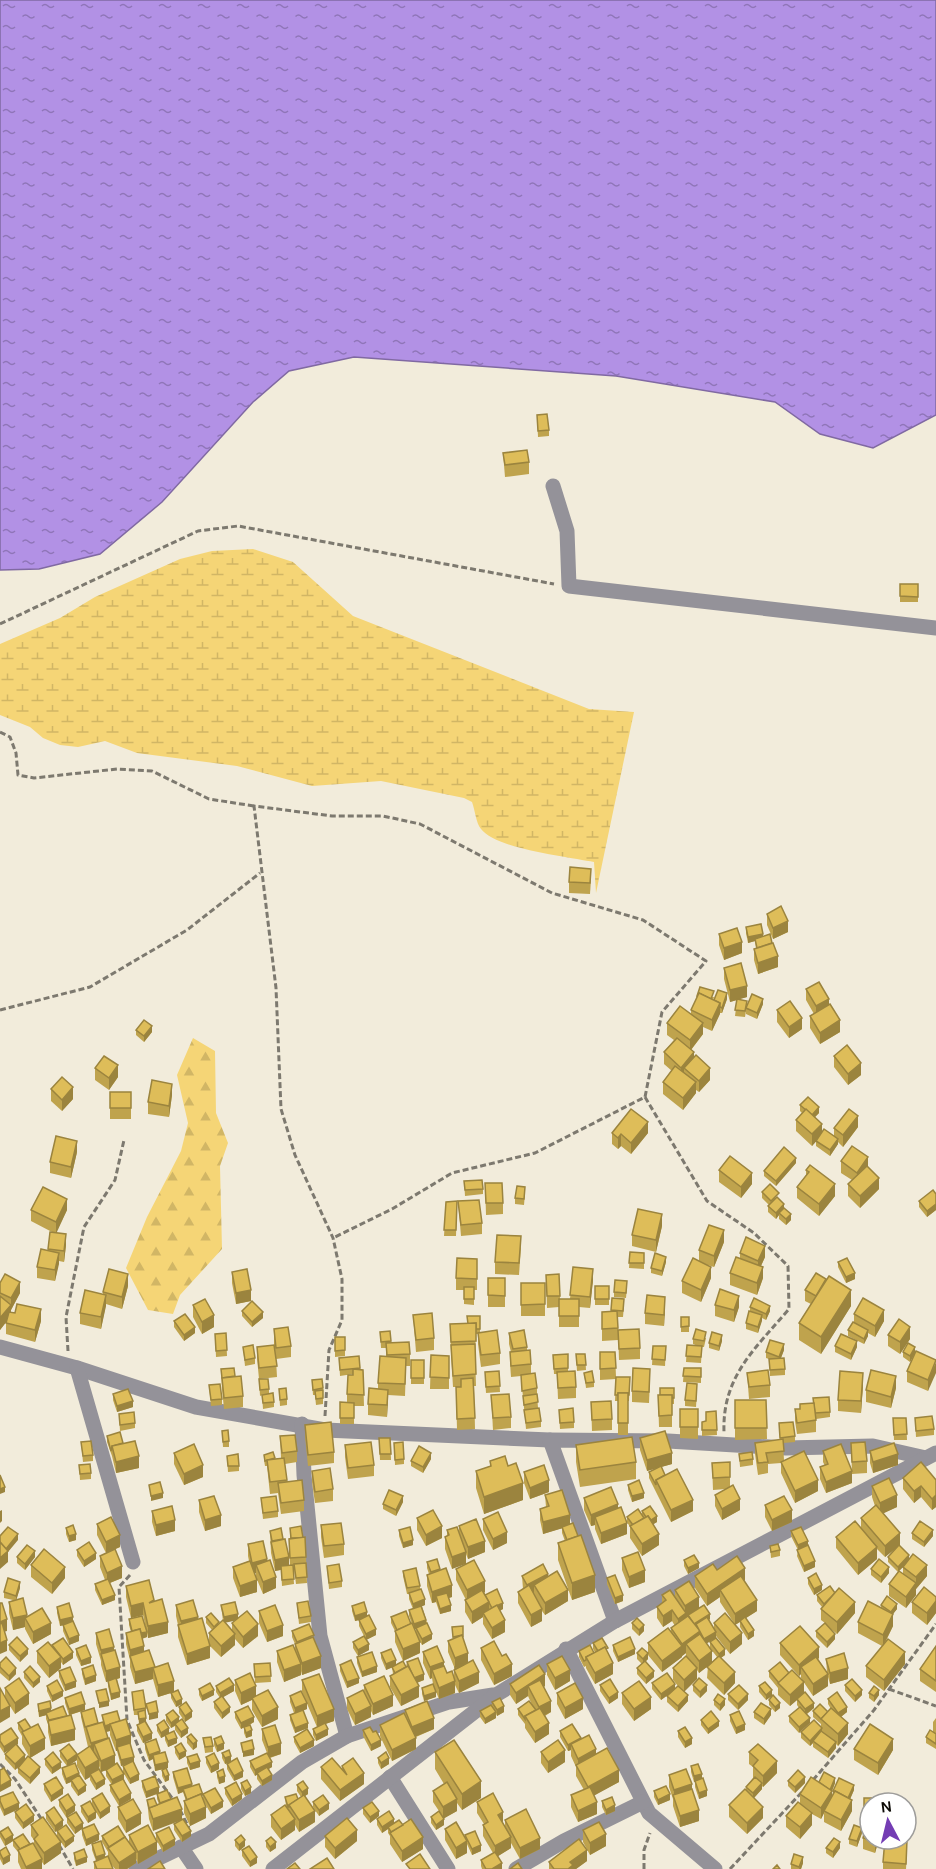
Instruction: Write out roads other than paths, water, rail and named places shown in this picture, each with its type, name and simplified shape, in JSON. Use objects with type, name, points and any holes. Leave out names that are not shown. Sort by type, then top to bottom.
[{"type":"street","points":[[553,486],[567,531],[569,586],[936,628]]},
{"type":"street","points":[[0,1347],[74,1367],[196,1407],[326,1430],[786,1448],[873,1446],[931,1456]]},
{"type":"street","points":[[74,1367],[133,1562]]},
{"type":"street","points":[[302,1424],[304,1474],[321,1636],[347,1736]]},
{"type":"street","points":[[550,1440],[615,1621]]},
{"type":"street","points":[[273,1869],[496,1695],[566,1649],[615,1621],[931,1456]]},
{"type":"street","points":[[566,1649],[643,1802],[654,1818],[715,1869]]},
{"type":"street","points":[[136,1869],[209,1834],[302,1762],[347,1736],[449,1702],[496,1695]]},
{"type":"street","points":[[390,1777],[448,1869]]},
{"type":"street","points":[[516,1869],[564,1841],[643,1802]]},
{"type":"street","points":[[188,1844],[196,1869]]},
{"type":"water","points":[[0,0],[936,0],[936,415],[873,448],[820,434],[775,402],[616,376],[354,357],[289,371],[253,402],[162,502],[100,554],[39,569],[0,570]]}]
